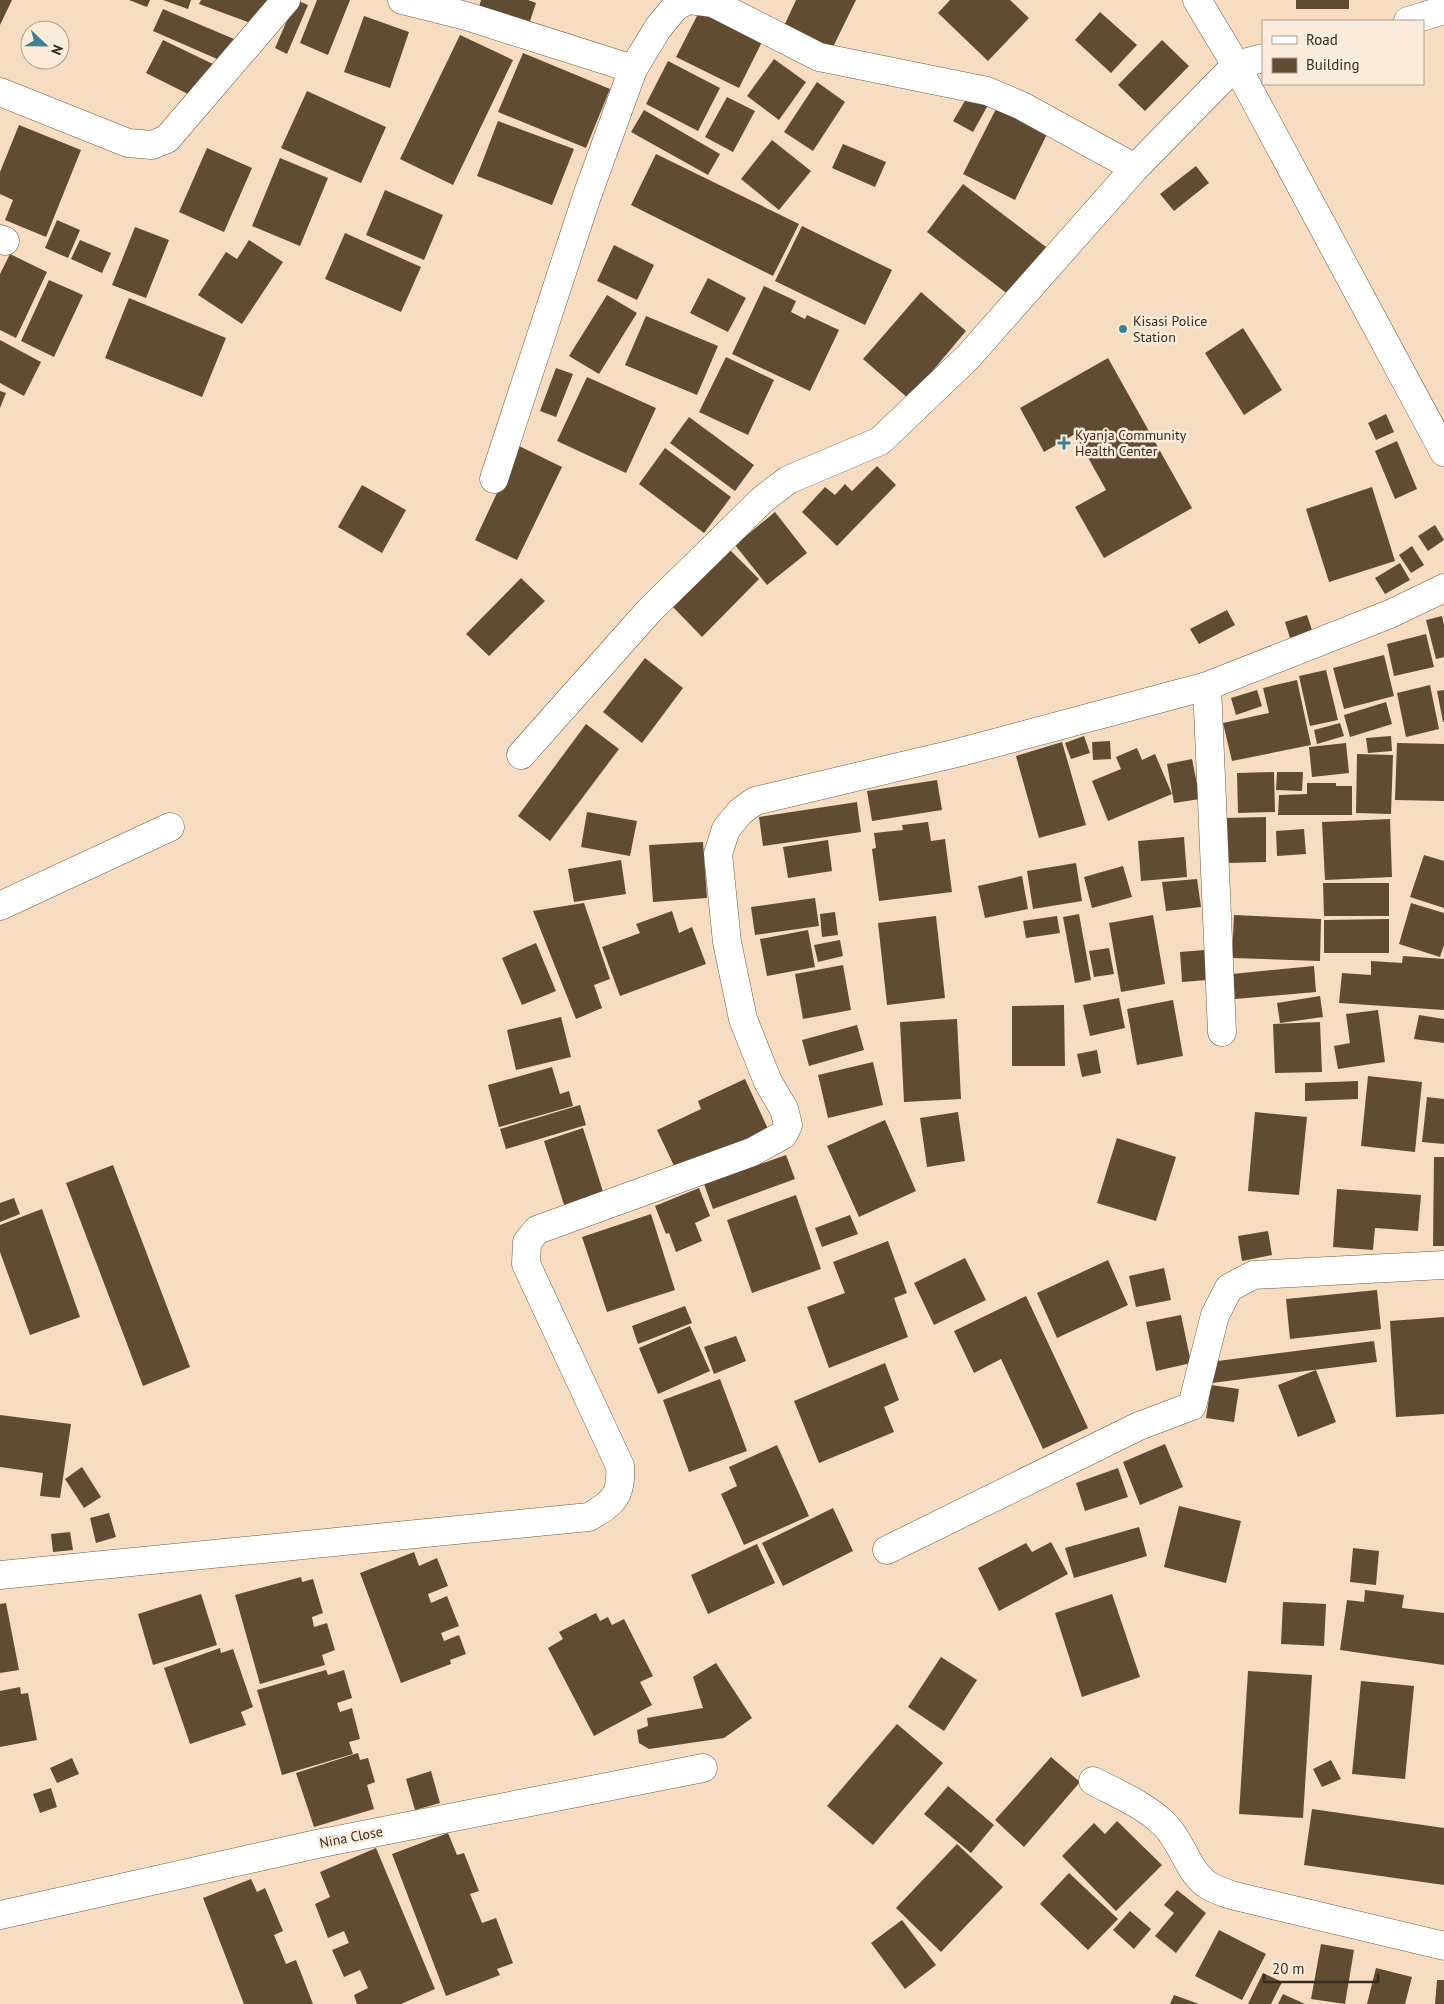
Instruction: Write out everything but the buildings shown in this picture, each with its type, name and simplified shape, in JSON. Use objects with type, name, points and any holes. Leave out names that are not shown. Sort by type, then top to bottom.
[{"type":"street","points":[[0,92],[128,143],[152,145],[167,139],[286,0]]},
{"type":"street","points":[[402,0],[466,16],[633,69]]},
{"type":"street","points":[[494,479],[587,196],[633,69],[658,28],[676,6],[690,0],[713,3],[820,57],[986,91],[1022,106],[1135,168]]},
{"type":"street","points":[[1198,0],[1236,65],[1444,452]]},
{"type":"street","points":[[1411,20],[1444,10]]},
{"type":"street","points":[[520,755],[649,610],[762,500],[788,480],[880,442],[968,357],[1135,168],[1236,65],[1262,58]]},
{"type":"street","points":[[0,1575],[589,1518],[609,1505],[622,1485],[620,1466],[526,1264],[527,1242],[536,1230],[752,1152],[782,1135],[788,1125],[784,1109],[768,1082],[743,1019],[727,942],[718,854],[726,829],[740,812],[755,801],[957,753],[1207,686],[1390,614],[1444,588]]},
{"type":"street","points":[[1207,686],[1222,1032]]},
{"type":"street","points":[[0,906],[170,827]]},
{"type":"street","points":[[887,1550],[1138,1426],[1192,1406],[1215,1315],[1229,1288],[1253,1275],[1444,1265]]},
{"type":"street","name":"Nina Close","points":[[0,1915],[317,1844],[703,1768]]},
{"type":"street","points":[[1093,1781],[1140,1805],[1165,1825],[1176,1839],[1196,1873],[1207,1885],[1231,1895],[1444,1946]]},
{"type":"place","name":"Kisasi Police Station","points":[[1123,329]]},
{"type":"place","name":"Kyanja Community Health Center","points":[[1064,443]]}]
